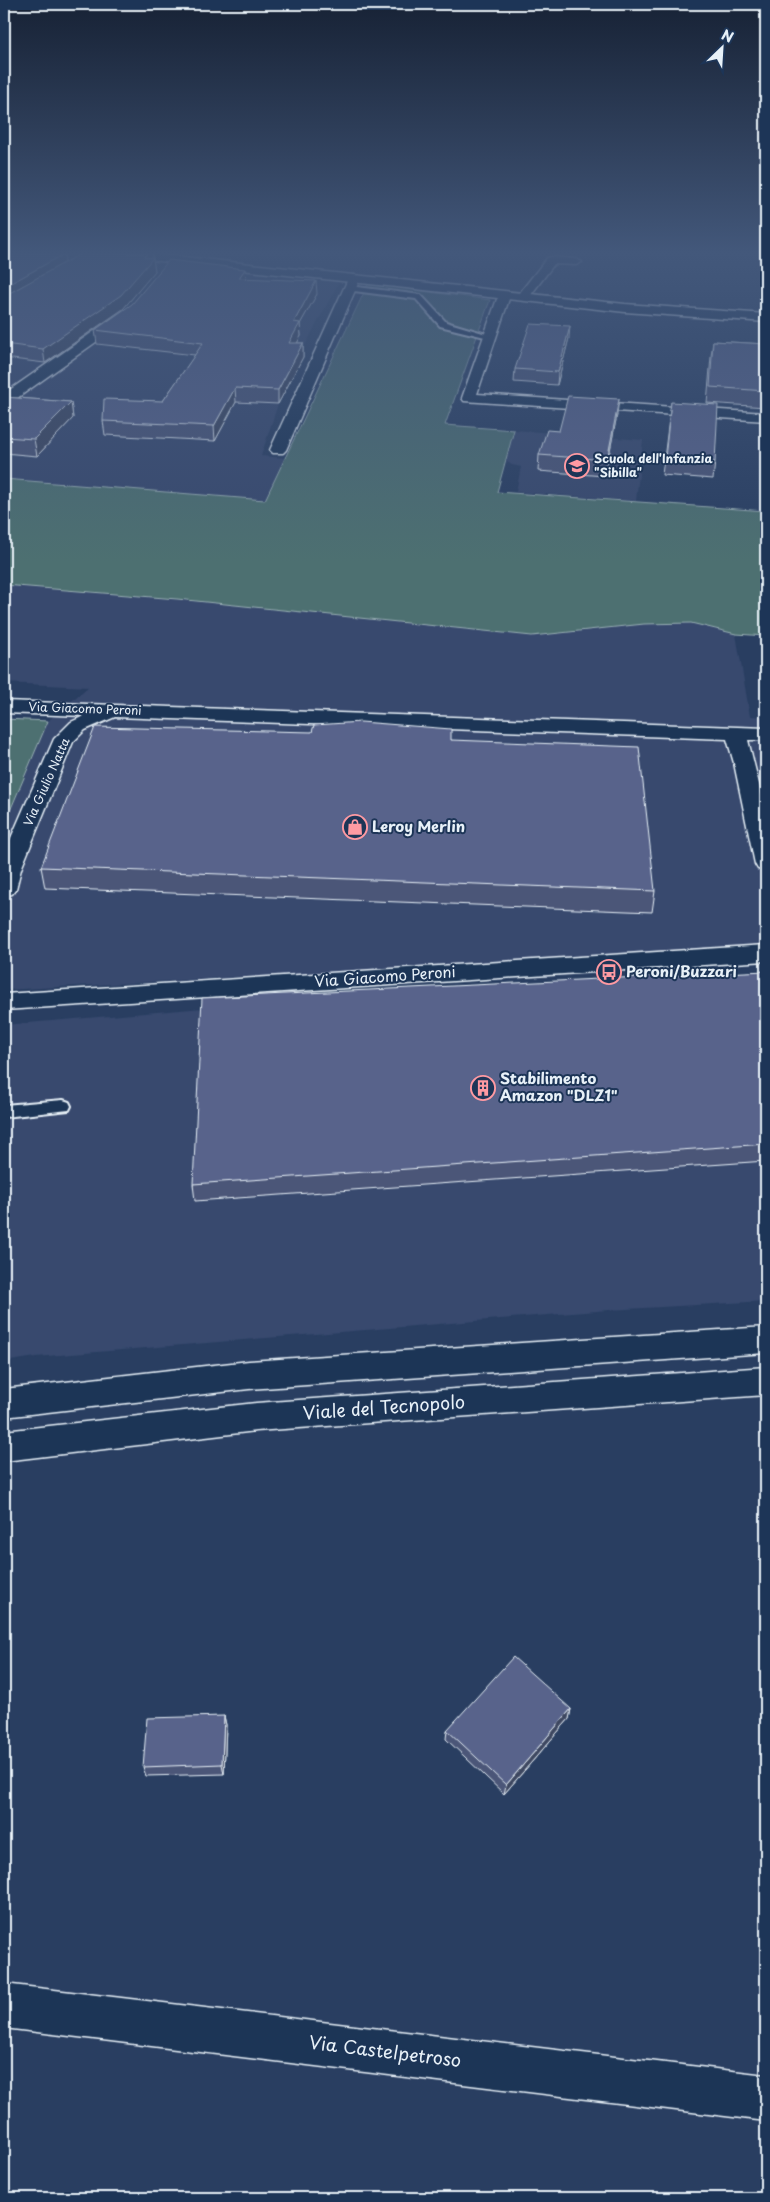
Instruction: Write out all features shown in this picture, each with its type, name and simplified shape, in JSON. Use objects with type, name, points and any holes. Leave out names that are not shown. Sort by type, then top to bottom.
[{"type":"street","points":[[8,398],[69,356]]},
{"type":"street","points":[[278,450],[320,356]]},
{"type":"street","points":[[483,356],[469,398],[766,417]]},
{"type":"street","name":"Via Giacomo Peroni","points":[[4,706],[766,734]]},
{"type":"street","name":"Via Giulio Natta","points":[[4,889],[9,869],[64,740],[72,730],[85,722],[124,710]]},
{"type":"street","points":[[736,733],[745,762],[766,864]]},
{"type":"street","points":[[707,956],[758,941],[766,932]]},
{"type":"street","name":"Via Giacomo Peroni","points":[[10,997],[766,953]]},
{"type":"street","points":[[4,1402],[248,1375],[766,1340]]},
{"type":"street","name":"Viale del Tecnopolo","points":[[4,1446],[256,1417],[766,1381]]},
{"type":"street","name":"Via Castelpetroso","points":[[4,2006],[766,2098]]},
{"type":"lane","points":[[4,1111],[63,1106]]},
{"type":"shaded area","points":[[4,356],[300,356],[274,404],[278,404],[261,456],[285,458],[265,500],[4,479]]},
{"type":"shaded area","name":"Scuola dell'Infanzia \"Sibilla\"","points":[[514,430],[643,440],[636,501],[516,492],[521,467],[505,461]]},
{"type":"shaded area","points":[[4,585],[177,599],[532,636],[644,624],[691,623],[736,634],[750,716],[766,717],[766,949],[4,990],[4,825],[48,721],[88,687],[4,683]]},
{"type":"shaded area","points":[[766,974],[766,1301],[609,1310],[36,1357],[4,1362],[4,1025],[439,988]]},
{"type":"green space","points":[[334,356],[470,356],[445,425],[514,430],[497,492],[766,511],[766,636],[736,634],[691,623],[644,624],[532,636],[177,599],[4,585],[4,479],[265,500]]},
{"type":"green space","points":[[4,719],[48,721],[4,825]]},
{"type":"building","points":[[194,356],[296,356],[278,390],[235,388],[214,426],[103,421],[104,399],[163,401]]},
{"type":"building","points":[[519,356],[562,356],[558,372],[515,369]]},
{"type":"building","points":[[712,356],[766,356],[766,391],[710,387]]},
{"type":"building","points":[[568,396],[619,399],[607,460],[539,455],[547,430],[559,431]]},
{"type":"building","points":[[4,397],[71,402],[34,439],[4,437]]},
{"type":"building","points":[[671,402],[718,405],[715,462],[665,458]]},
{"type":"building","name":"Leroy Merlin","points":[[361,722],[451,729],[451,740],[639,747],[655,891],[41,867],[95,727],[312,732],[314,725]]},
{"type":"building","name":"Stabilimento Amazon \"DLZ1\"","points":[[766,971],[766,1144],[193,1184],[202,998]]},
{"type":"building","points":[[513,1657],[571,1709],[506,1785],[447,1730]]},
{"type":"building","points":[[224,1716],[222,1764],[143,1767],[147,1718]]},
{"type":"place","name":"Scuola dell'Infanzia \"Sibilla\"","points":[[577,466]]},
{"type":"place","name":"Leroy Merlin","points":[[355,827]]},
{"type":"place","name":"Peroni/Buzzari","points":[[609,972]]},
{"type":"place","name":"Stabilimento Amazon \"DLZ1\"","points":[[483,1088]]}]
